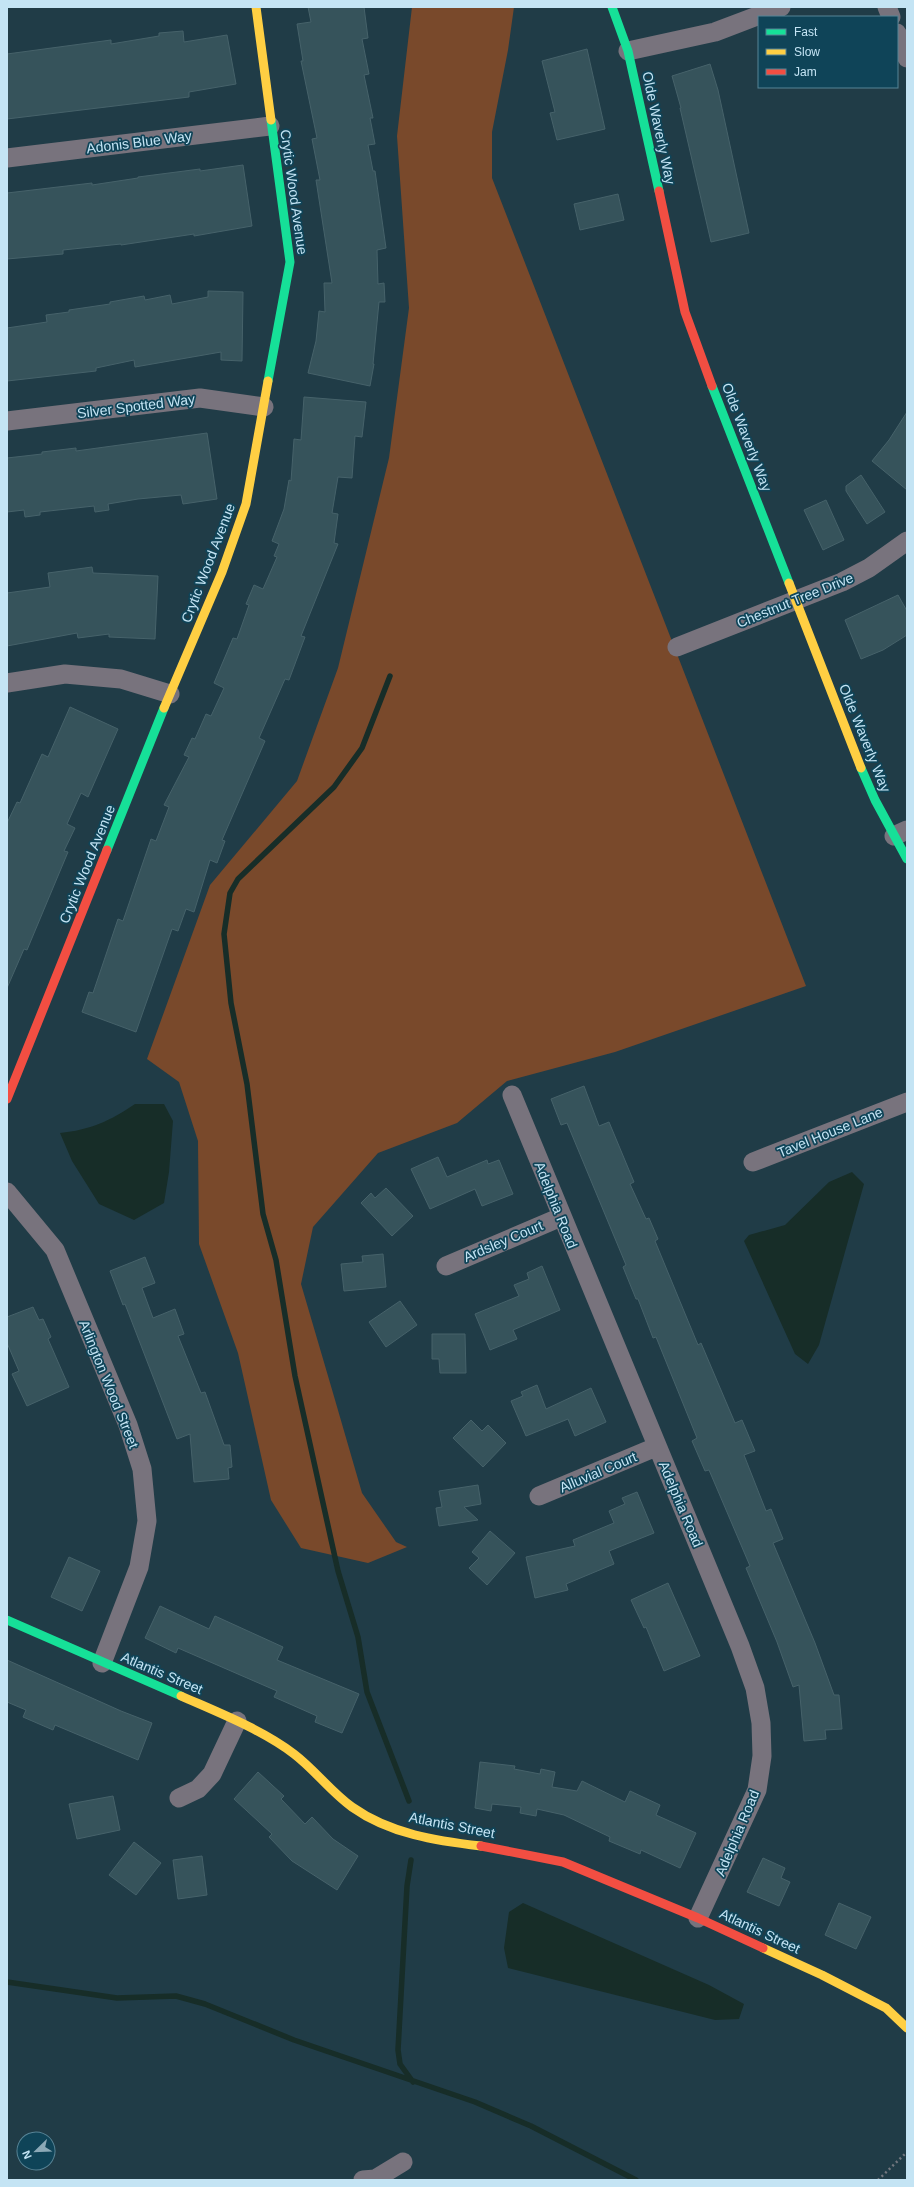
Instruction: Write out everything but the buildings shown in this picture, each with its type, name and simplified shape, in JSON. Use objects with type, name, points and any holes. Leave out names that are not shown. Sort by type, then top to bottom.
[{"type":"street","name":"Crytic Wood Avenue","points":[[7,1099],[170,694],[222,572],[246,504],[290,262],[270,126],[256,7]]},
{"type":"street","name":"Olde Waverly Way","points":[[612,7],[628,51],[685,312],[704,366],[852,746],[901,833],[907,859]]},
{"type":"street","points":[[628,51],[716,32],[781,7]]},
{"type":"street","points":[[898,36],[907,58]]},
{"type":"street","name":"Adonis Blue Way","points":[[7,158],[270,126]]},
{"type":"street","name":"Silver Spotted Way","points":[[7,421],[200,398],[264,406]]},
{"type":"street","name":"Chestnut Tree Drive","points":[[677,647],[796,601],[864,571],[907,541]]},
{"type":"street","points":[[7,682],[65,674],[121,679],[170,694]]},
{"type":"street","name":"Adelphia Road","points":[[512,1095],[656,1447],[740,1646],[755,1688],[761,1723],[762,1756],[757,1790],[698,1918]]},
{"type":"street","name":"Tavel House Lane","points":[[753,1162],[907,1102]]},
{"type":"street","name":"Arlington Wood Street","points":[[7,1192],[55,1250],[128,1425],[142,1469],[147,1521],[139,1567],[102,1662]]},
{"type":"street","name":"Ardsley Court","points":[[446,1266],[561,1216]]},
{"type":"street","name":"Alluvial Court","points":[[539,1496],[656,1447]]},
{"type":"street","name":"Atlantis Street","points":[[7,1620],[237,1721],[294,1754],[352,1807],[388,1827],[448,1842],[495,1848],[563,1862],[698,1918],[822,1975],[880,2005],[907,2028]]},
{"type":"street","points":[[179,1798],[198,1789],[212,1774],[237,1721]]},
{"type":"street","points":[[362,2180],[376,2179],[403,2162]]},
{"type":"path","points":[[878,2180],[907,2152]]},
{"type":"shaded area","points":[[412,7],[514,7],[508,50],[492,132],[492,178],[806,986],[615,1052],[507,1081],[457,1123],[378,1153],[313,1227],[301,1284],[362,1493],[396,1542],[407,1547],[368,1563],[301,1548],[271,1500],[238,1353],[199,1244],[198,1141],[179,1082],[147,1059],[210,885],[297,781],[338,668],[389,458],[409,308],[397,136]]},
{"type":"shaded area","points":[[135,1104],[164,1104],[173,1121],[169,1172],[164,1203],[134,1220],[99,1204],[72,1161],[60,1133],[81,1130],[99,1124]]},
{"type":"shaded area","points":[[852,1172],[864,1184],[819,1345],[808,1364],[795,1354],[744,1241],[749,1235],[785,1225],[829,1182]]},
{"type":"shaded area","points":[[523,1903],[709,1985],[744,2004],[739,2019],[715,2020],[508,1968],[504,1948],[509,1912]]},
{"type":"waterway","points":[[390,676],[362,748],[334,787],[238,879],[230,893],[224,934],[231,1003],[247,1084],[263,1214],[276,1260],[295,1376],[338,1571],[358,1637],[367,1692],[409,1801]]},
{"type":"waterway","points":[[411,1860],[407,1886],[398,2050],[400,2064],[413,2082]]},
{"type":"waterway","points":[[7,1982],[117,1998],[176,1996],[205,2004],[294,2040],[475,2102],[531,2126],[636,2180]]},
{"type":"traffic: fast","points":[[612,7],[628,51],[659,191]]},
{"type":"traffic: fast","points":[[268,381],[290,262],[271,120]]},
{"type":"traffic: fast","points":[[712,386],[789,583]]},
{"type":"traffic: fast","points":[[107,850],[164,708]]},
{"type":"traffic: fast","points":[[861,768],[875,800],[907,859]]},
{"type":"traffic: fast","points":[[7,1620],[181,1696]]},
{"type":"traffic: slow","points":[[256,7],[271,120]]},
{"type":"traffic: slow","points":[[164,708],[222,572],[246,504],[268,381]]},
{"type":"traffic: slow","points":[[789,583],[861,768]]},
{"type":"traffic: slow","points":[[181,1696],[254,1729],[282,1745],[302,1760],[344,1801],[382,1824],[431,1839],[481,1846]]},
{"type":"traffic: slow","points":[[763,1948],[822,1975],[886,2008],[907,2028]]},
{"type":"traffic: jam","points":[[659,191],[685,312],[712,386]]},
{"type":"traffic: jam","points":[[7,1099],[107,850]]},
{"type":"traffic: jam","points":[[481,1846],[563,1862],[698,1918],[763,1948]]}]
